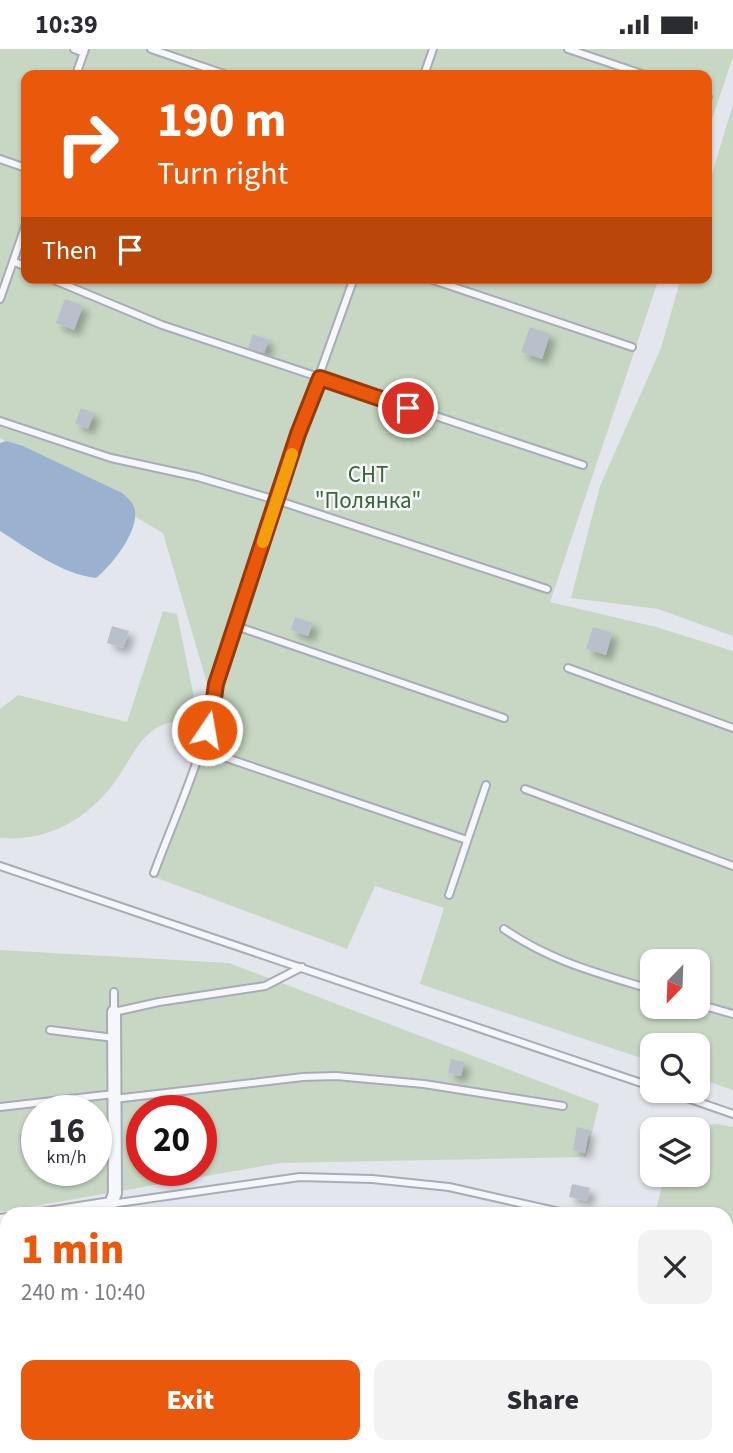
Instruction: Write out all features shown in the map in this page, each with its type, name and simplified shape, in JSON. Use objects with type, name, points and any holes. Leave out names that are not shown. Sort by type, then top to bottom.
[{"type":"street","points":[[92,1207],[111,1204],[116,1193],[114,1012]]},
{"type":"lane","points":[[74,49],[85,51],[78,70]]},
{"type":"lane","points":[[151,49],[212,70]]},
{"type":"lane","points":[[426,70],[433,49]]},
{"type":"lane","points":[[568,49],[630,70]]},
{"type":"lane","points":[[0,159],[21,166]]},
{"type":"lane","points":[[0,297],[21,238]]},
{"type":"lane","points":[[13,261],[21,265]]},
{"type":"lane","points":[[63,284],[162,325],[583,465]]},
{"type":"lane","points":[[154,873],[202,747],[212,713],[216,684],[276,500],[352,284]]},
{"type":"lane","points":[[445,284],[632,347]]},
{"type":"lane","points":[[0,421],[111,458],[198,477],[276,500],[547,589]]},
{"type":"lane","points":[[236,626],[504,718]]},
{"type":"lane","points":[[568,668],[733,728]]},
{"type":"lane","points":[[202,747],[215,754],[467,840]]},
{"type":"lane","points":[[449,895],[486,785]]},
{"type":"lane","points":[[525,789],[733,866]]},
{"type":"lane","points":[[0,866],[640,1083]]},
{"type":"lane","points":[[504,929],[531,947],[570,965],[640,986]]},
{"type":"lane","points":[[114,992],[114,1012],[159,1002],[265,986],[302,967]]},
{"type":"lane","points":[[710,1007],[733,1014]]},
{"type":"lane","points":[[50,1030],[114,1038]]},
{"type":"lane","points":[[0,1107],[336,1076],[424,1084],[563,1107]]},
{"type":"lane","points":[[701,1103],[733,1114]]},
{"type":"lane","points":[[111,1204],[300,1177],[372,1179],[449,1187],[538,1207]]},
{"type":"green space","name":"СНТ \"Полянка\"","points":[[0,49],[733,49],[733,57],[712,119],[712,70],[21,70],[21,284],[657,284],[550,602],[656,627],[733,651],[733,1090],[710,1082],[710,1033],[640,1033],[640,1058],[420,984],[444,908],[375,886],[347,949],[149,875],[216,714],[163,533],[0,438]]},
{"type":"green space","points":[[733,104],[733,636],[658,609],[571,598],[600,486],[661,348],[679,284],[712,284],[712,174]]},
{"type":"green space","points":[[163,611],[177,614],[196,707],[186,720],[163,725],[147,735],[108,791],[82,815],[53,831],[36,836],[0,838],[0,709],[18,695],[127,722]]},
{"type":"green space","points":[[0,950],[229,963],[599,1104],[586,1157],[280,1163],[217,1174],[217,1095],[126,1095],[126,1186],[149,1186],[29,1207],[0,1207]]},
{"type":"green space","points":[[710,1125],[733,1127],[733,1207],[657,1207],[662,1187],[710,1187]]},
{"type":"water","points":[[6,441],[23,446],[122,493],[132,503],[135,520],[128,539],[109,566],[96,578],[70,572],[0,531],[0,443]]},
{"type":"building","points":[[65,299],[83,306],[74,330],[56,323]]},
{"type":"building","points":[[530,327],[550,334],[542,359],[521,352]]},
{"type":"building","points":[[253,334],[269,340],[264,353],[248,348]]},
{"type":"building","points":[[81,408],[94,413],[88,429],[75,423]]},
{"type":"building","points":[[295,617],[313,623],[308,636],[291,630]]},
{"type":"building","points":[[112,626],[129,631],[123,648],[107,643]]},
{"type":"building","points":[[593,627],[612,633],[606,655],[586,649]]},
{"type":"building","points":[[451,1059],[464,1062],[461,1076],[448,1073]]},
{"type":"building","points":[[577,1127],[589,1130],[585,1153],[573,1150]]},
{"type":"building","points":[[572,1184],[590,1188],[587,1201],[569,1197]]},
{"type":"slow traffic","points":[[263,542],[292,454]]},
{"type":"route","points":[[207,730],[216,684],[298,434],[320,378],[408,408]]}]
